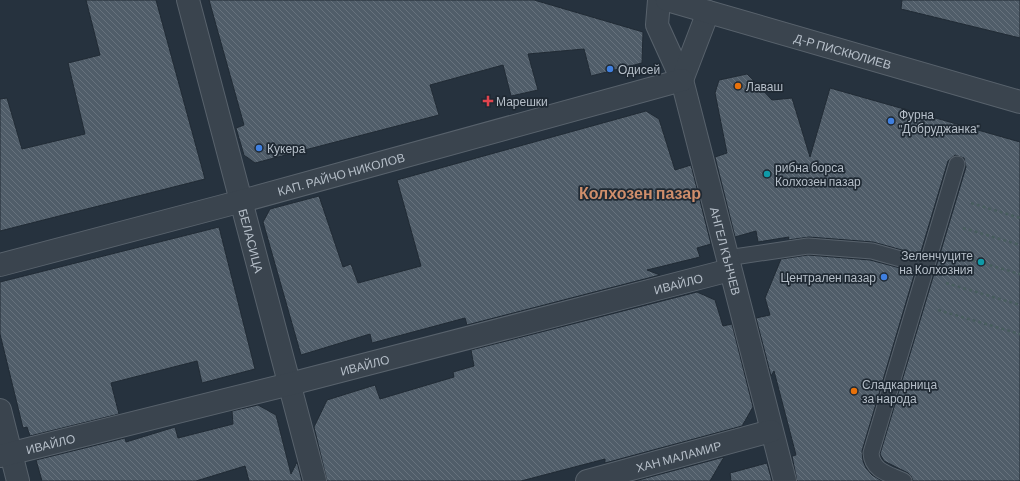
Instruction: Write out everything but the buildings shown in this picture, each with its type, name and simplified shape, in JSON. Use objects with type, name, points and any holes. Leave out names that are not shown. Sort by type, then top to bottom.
[{"type":"street","name":"БЕЛАСИЦА","points":[[188,0],[315,481]]},
{"type":"street","name":"АНГЕЛ КЪНЧЕВ","points":[[659,0],[657,25],[682,80],[784,481]]},
{"type":"street","name":"Д-Р ПИСКЮЛИЕВ","points":[[667,0],[1020,102]]},
{"type":"street","points":[[682,80],[708,12]]},
{"type":"street","name":"КАП. РАЙЧО НИКОЛОВ","points":[[0,265],[242,201],[682,80]]},
{"type":"street","name":"ИВАЙЛО","points":[[5,454],[290,384],[728,264]]},
{"type":"street","points":[[0,410],[5,454],[18,481]]},
{"type":"street","name":"ХАН МАЛАМИР","points":[[587,481],[771,431]]},
{"type":"lane","points":[[904,481],[877,469],[871,461],[871,453],[957,164]]},
{"type":"lane","points":[[728,264],[808,246],[872,251],[924,271]]},
{"type":"path","points":[[947,195],[1020,218]]},
{"type":"path","points":[[940,221],[1020,245]]},
{"type":"path","points":[[932,248],[1020,274]]},
{"type":"path","points":[[924,271],[1020,305]]},
{"type":"path","points":[[915,304],[1020,334]]},
{"type":"place","name":"Одисей","points":[[610,69]]},
{"type":"place","name":"Лаваш","points":[[738,86]]},
{"type":"place","name":"Марешки","points":[[488,101]]},
{"type":"place","name":"Фурна \"Добруджанка\"","points":[[891,121]]},
{"type":"place","name":"Кукера","points":[[259,148]]},
{"type":"place","name":"рибна борса Колхозен пазар","points":[[767,174]]},
{"type":"place","name":"Зеленчуците на Колхозния","points":[[981,262]]},
{"type":"place","name":"Централен пазар","points":[[884,277]]},
{"type":"place","name":"Сладкарница за народа","points":[[854,391]]},
{"type":"district","name":"Колхозен пазар","points":[[640,192]]}]
